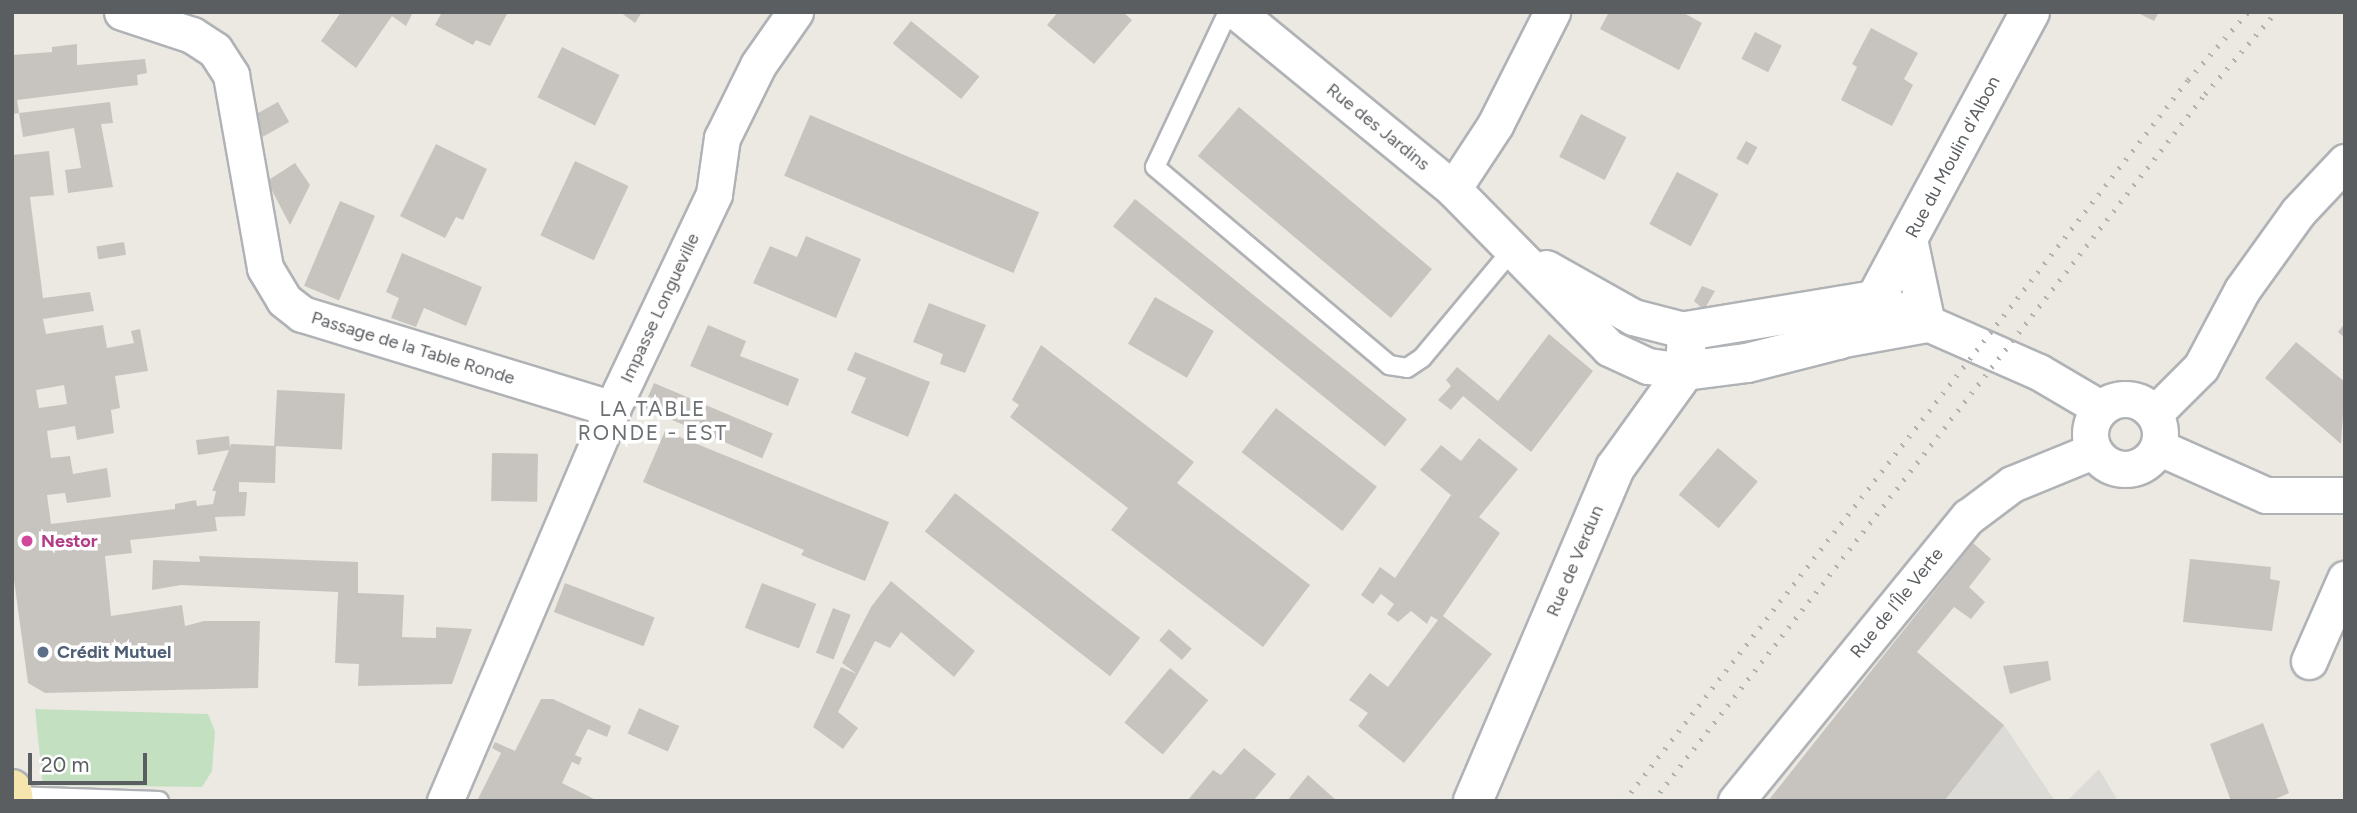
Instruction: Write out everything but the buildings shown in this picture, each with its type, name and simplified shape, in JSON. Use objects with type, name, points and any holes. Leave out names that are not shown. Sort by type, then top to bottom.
[{"type":"main road","name":"Rue du Moulin d'Albon","points":[[1838,340],[1875,300],[2030,12]]},
{"type":"main road","points":[[1838,340],[1747,363],[1685,371],[1686,331],[1875,300]]},
{"type":"main road","name":"Rue de Verdun","points":[[1473,801],[1615,468],[1685,371]]},
{"type":"street","name":"Passage de la Table Ronde","points":[[122,12],[192,35],[215,50],[232,75],[265,268],[284,300],[302,314],[612,409]]},
{"type":"street","name":"Impasse Longueville","points":[[445,801],[612,409],[714,194],[722,138],[758,65],[795,12]]},
{"type":"street","name":"Rue des Jardins","points":[[1237,12],[1453,189],[1609,348],[1648,366],[1685,371]]},
{"type":"street","points":[[1453,189],[1495,125],[1552,12]]},
{"type":"street","points":[[2345,162],[2298,212],[2242,290],[2201,368],[2156,430],[2144,463],[2122,470],[2110,466],[2093,451],[2090,425],[2100,408],[2110,401],[2134,399],[2156,430],[2266,495],[2345,495]]},
{"type":"street","points":[[1909,239],[1927,324]]},
{"type":"street","name":"Rue des Jardins","points":[[1512,250],[1633,317],[1686,331]]},
{"type":"street","points":[[1875,300],[2039,372],[2100,408]]},
{"type":"street","points":[[1838,340],[1927,324]]},
{"type":"street","name":"Rue de l'Île Verte","points":[[1736,801],[1968,517],[2012,484],[2093,451]]},
{"type":"street","points":[[2309,661],[2345,579]]},
{"type":"lane","points":[[1228,12],[1155,167],[1389,365],[1407,368],[1422,358],[1512,250]]},
{"type":"lane","points":[[13,795],[159,801]]},
{"type":"shaded area","points":[[1898,637],[2004,725],[2055,801],[1768,801]]},
{"type":"shaded area","points":[[2099,769],[2118,801],[2067,801]]},
{"type":"green space","points":[[35,709],[208,714],[215,731],[212,771],[202,787],[43,785]]},
{"type":"railway","points":[[1624,801],[2188,80],[2248,12]]},
{"type":"railway","points":[[1653,801],[2205,94],[2276,12]]},
{"type":"place","name":"Nestor","points":[[27,541]]},
{"type":"place","name":"Crédit Mutuel","points":[[43,652]]},
{"type":"district","name":"LA TABLE RONDE - EST","points":[[653,421]]}]
